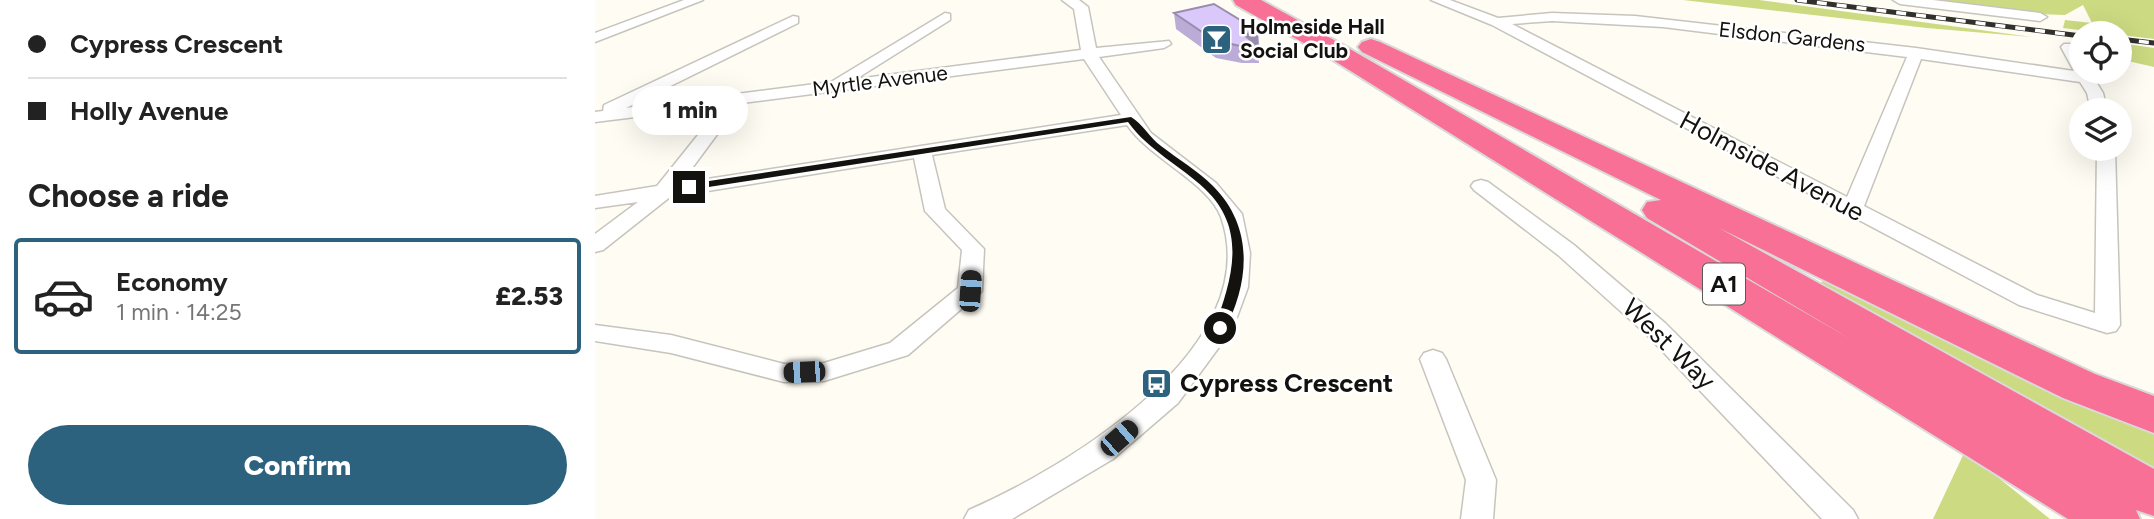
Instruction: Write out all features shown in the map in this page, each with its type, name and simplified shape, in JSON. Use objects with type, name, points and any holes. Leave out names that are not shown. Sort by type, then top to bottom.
[{"type":"highway","name":"A1","points":[[1244,0],[1357,64],[2113,519]]},
{"type":"highway","name":"A1","points":[[1283,0],[1388,55],[1884,337],[2154,495]]},
{"type":"highway","points":[[1388,55],[2079,386],[2154,415]]},
{"type":"street","points":[[595,38],[696,0]]},
{"type":"street","name":"Holmside Avenue","points":[[1438,0],[1497,22],[2028,300],[2107,325],[2106,161]]},
{"type":"street","points":[[1900,0],[2039,17]]},
{"type":"street","points":[[980,519],[1019,512],[1103,451],[1168,396],[1220,328],[1236,287],[1239,253],[1231,215],[1209,187],[1144,137],[1089,54],[1081,7],[1073,1]]},
{"type":"street","name":"Elsdon Gardens","points":[[1497,22],[1528,16],[1627,20],[1868,45],[2069,71]]},
{"type":"street","points":[[830,88],[944,17]]},
{"type":"street","points":[[595,117],[793,20]]},
{"type":"street","name":"Myrtle Avenue","points":[[595,117],[1164,44]]},
{"type":"street","points":[[1853,208],[1916,53]]},
{"type":"street","points":[[595,245],[664,191],[718,121],[727,101]]},
{"type":"street","points":[[595,202],[1131,119]]},
{"type":"street","points":[[595,333],[671,344],[784,373],[824,372],[899,349],[970,291],[973,248],[935,211],[922,151]]},
{"type":"street","name":"West Way","points":[[1481,186],[1566,250],[1638,313],[1842,519]]},
{"type":"street","points":[[1433,359],[1481,480],[1477,519]]},
{"type":"green space","points":[[1683,0],[1759,0],[2032,37],[1927,28]]},
{"type":"green space","points":[[1920,0],[2154,0],[2154,39],[2132,36],[2132,21],[2091,21],[2083,5],[2065,15]]},
{"type":"green space","points":[[2065,20],[2074,21],[2069,21],[2069,29],[2063,28]]},
{"type":"green space","points":[[2132,45],[2154,48],[2154,67],[2132,62]]},
{"type":"green space","points":[[1825,278],[2154,433],[2154,473],[1820,284]]},
{"type":"green space","points":[[1965,451],[2050,519],[1933,519]]},
{"type":"building","points":[[1214,4],[1258,31],[1244,35],[1258,46],[1240,46],[1214,40],[1174,13]]},
{"type":"railway","points":[[1797,0],[2069,34]]},
{"type":"railway","points":[[2132,40],[2154,43]]},
{"type":"place","name":"Holmeside Hall Social Club","points":[[1217,39]]},
{"type":"place","name":"Cypress Crescent","points":[[1157,383]]},
{"type":"route","points":[[689,187],[1131,119],[1144,137],[1209,187],[1231,215],[1239,253],[1236,287],[1220,328]]}]
